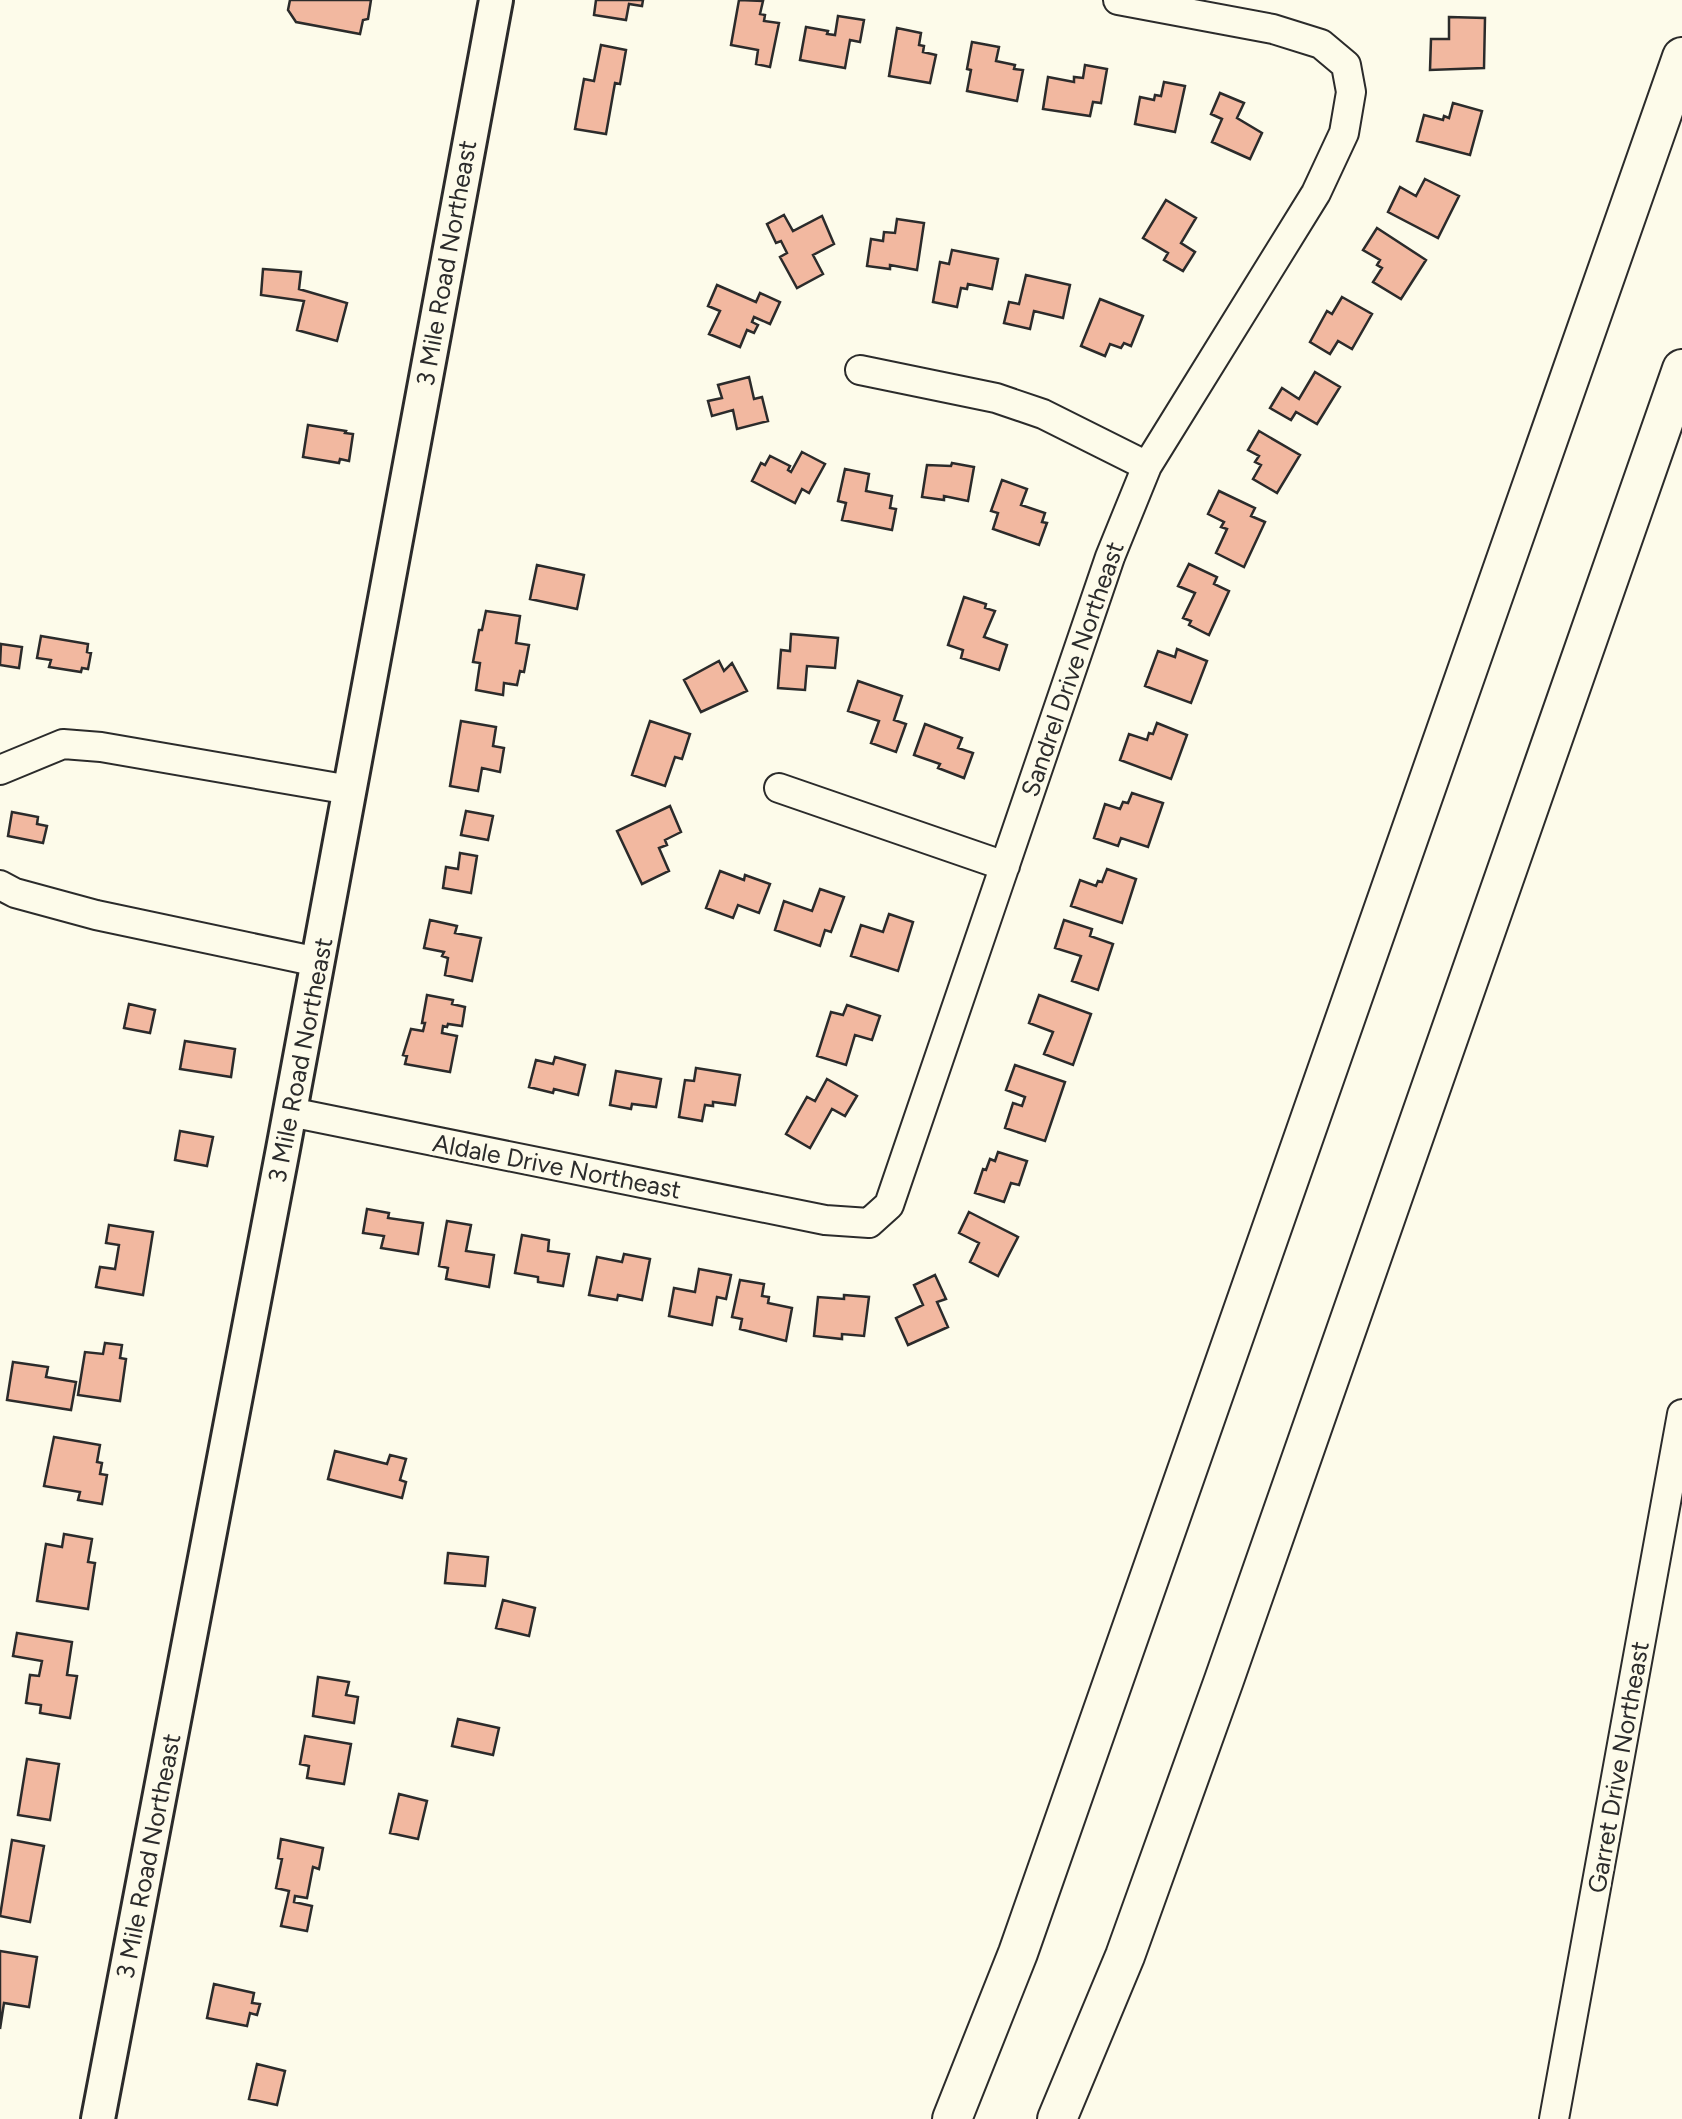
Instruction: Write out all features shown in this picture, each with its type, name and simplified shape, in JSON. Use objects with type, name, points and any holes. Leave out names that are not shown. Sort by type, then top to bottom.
[{"type":"highway","points":[[952,2119],[1018,1953],[1682,57]]},
{"type":"highway","points":[[1057,2119],[1125,1956],[1218,1698],[1682,369]]},
{"type":"main road","name":"3 Mile Road Northeast","points":[[98,2119],[496,0]]},
{"type":"street","name":"Sandrel Drive Northeast","points":[[824,1220],[869,1222],[889,1204],[1110,557],[1146,466],[1316,193],[1344,134],[1351,92],[1346,65],[1320,44],[1273,29],[1118,0]]},
{"type":"street","points":[[860,370],[996,398],[1042,414],[1146,466]]},
{"type":"street","points":[[0,770],[64,744],[350,790]]},
{"type":"street","points":[[780,788],[1005,866]]},
{"type":"street","points":[[0,885],[14,893],[96,916],[318,962]]},
{"type":"street","name":"Aldale Drive Northeast","points":[[290,1112],[824,1220]]},
{"type":"street","name":"Garret Drive Northeast","points":[[1554,2119],[1682,1414]]},
{"type":"building","points":[[290,0],[371,0],[360,34],[296,22],[288,10]]},
{"type":"building","points":[[596,0],[643,0],[642,6],[629,4],[626,20],[594,15]]},
{"type":"building","points":[[739,0],[763,1],[760,14],[765,15],[764,21],[779,23],[770,67],[756,64],[758,50],[731,45]]},
{"type":"building","points":[[838,16],[864,20],[860,42],[850,40],[845,68],[800,60],[806,27],[835,35]]},
{"type":"building","points":[[1449,17],[1485,18],[1484,68],[1430,70],[1431,39],[1449,39]]},
{"type":"building","points":[[897,28],[921,33],[919,45],[924,46],[923,52],[936,55],[930,83],[889,76]]},
{"type":"building","points":[[972,42],[999,47],[996,61],[1023,70],[1017,101],[967,91]]},
{"type":"building","points":[[601,45],[626,50],[620,84],[615,83],[606,134],[575,129],[584,79],[594,81]]},
{"type":"building","points":[[1085,65],[1107,69],[1101,103],[1093,102],[1090,116],[1043,109],[1048,77],[1074,82],[1074,77],[1083,78]]},
{"type":"building","points":[[1164,82],[1185,86],[1175,132],[1135,124],[1140,97],[1154,100],[1155,95],[1161,96]]},
{"type":"building","points":[[1220,93],[1244,103],[1237,118],[1262,133],[1250,159],[1212,142],[1222,119],[1211,114]]},
{"type":"building","points":[[1453,103],[1482,111],[1470,155],[1417,141],[1424,115],[1449,118]]},
{"type":"building","points":[[1425,179],[1459,196],[1438,238],[1388,212],[1400,187],[1416,196]]},
{"type":"building","points":[[1166,200],[1196,218],[1181,243],[1195,252],[1183,271],[1164,260],[1168,253],[1143,238]]},
{"type":"building","points":[[784,215],[793,231],[822,216],[834,244],[813,255],[823,274],[797,288],[780,257],[787,253],[781,241],[776,243],[767,224]]},
{"type":"building","points":[[897,219],[924,223],[917,270],[867,266],[871,239],[883,241],[884,232],[895,233]]},
{"type":"building","points":[[1377,228],[1426,260],[1401,299],[1373,282],[1382,268],[1377,265],[1380,260],[1363,250]]},
{"type":"building","points":[[952,250],[998,259],[992,289],[968,284],[967,289],[961,288],[957,307],[933,302],[940,262],[949,264]]},
{"type":"building","points":[[263,269],[301,272],[299,289],[347,303],[337,341],[297,330],[304,301],[261,295]]},
{"type":"building","points":[[1026,275],[1070,285],[1063,318],[1034,311],[1030,329],[1004,323],[1009,302],[1019,304]]},
{"type":"building","points":[[717,285],[756,302],[760,293],[780,302],[770,324],[754,317],[752,322],[758,325],[754,333],[747,330],[740,347],[709,334],[720,311],[708,306]]},
{"type":"building","points":[[1342,297],[1372,314],[1352,349],[1338,341],[1330,354],[1310,342],[1327,311],[1332,314]]},
{"type":"building","points":[[1100,299],[1143,316],[1131,346],[1110,344],[1105,356],[1081,346]]},
{"type":"building","points":[[1315,372],[1340,387],[1317,424],[1296,412],[1291,420],[1270,408],[1282,388],[1299,399]]},
{"type":"building","points":[[749,377],[754,399],[762,397],[768,421],[737,429],[733,410],[712,416],[708,401],[722,398],[718,385]]},
{"type":"building","points":[[308,425],[353,434],[349,461],[303,457]]},
{"type":"building","points":[[1259,431],[1300,455],[1277,493],[1253,479],[1261,465],[1255,462],[1259,456],[1248,450]]},
{"type":"building","points":[[802,452],[825,464],[809,493],[802,489],[795,503],[752,481],[761,463],[765,465],[770,456],[790,466],[791,472]]},
{"type":"building","points":[[952,463],[974,467],[968,501],[922,497],[927,465]]},
{"type":"building","points":[[845,469],[869,474],[866,491],[892,496],[890,508],[896,509],[892,530],[842,520],[846,503],[838,501]]},
{"type":"building","points":[[1002,480],[1027,489],[1021,505],[1045,513],[1042,522],[1047,523],[1039,545],[993,529],[998,513],[991,511]]},
{"type":"building","points":[[1219,491],[1255,508],[1251,516],[1265,522],[1244,567],[1216,553],[1227,529],[1221,527],[1224,522],[1208,514]]},
{"type":"building","points":[[1189,564],[1217,577],[1214,584],[1229,591],[1209,635],[1183,618],[1195,593],[1178,586]]},
{"type":"building","points":[[537,565],[584,575],[577,609],[530,599]]},
{"type":"building","points":[[964,597],[995,611],[984,637],[1007,645],[999,670],[961,658],[963,650],[948,645]]},
{"type":"building","points":[[486,611],[520,616],[516,643],[529,645],[524,672],[520,671],[517,685],[504,683],[503,695],[476,690],[480,663],[473,662]]},
{"type":"building","points":[[791,634],[838,638],[835,668],[807,666],[805,690],[778,688],[781,650],[790,651]]},
{"type":"building","points":[[41,636],[88,644],[88,669],[82,668],[81,672],[49,667],[51,660],[37,658]]},
{"type":"building","points":[[1,644],[22,647],[19,668],[0,665]]},
{"type":"building","points":[[1177,649],[1207,661],[1191,703],[1145,686],[1158,651],[1175,657]]},
{"type":"building","points":[[719,661],[724,671],[732,663],[747,691],[701,712],[684,680]]},
{"type":"building","points":[[858,681],[902,696],[894,720],[906,724],[896,752],[871,743],[879,721],[848,711]]},
{"type":"building","points":[[461,721],[496,727],[493,746],[504,748],[500,772],[482,768],[478,791],[450,786]]},
{"type":"building","points":[[650,721],[690,734],[682,759],[675,757],[665,786],[632,775]]},
{"type":"building","points":[[1157,723],[1187,735],[1171,779],[1120,760],[1129,734],[1147,740]]},
{"type":"building","points":[[925,724],[962,738],[958,748],[973,753],[964,778],[914,755]]},
{"type":"building","points":[[1132,793],[1163,803],[1148,847],[1121,838],[1118,846],[1094,838],[1105,804],[1120,809]]},
{"type":"building","points":[[670,806],[681,832],[659,848],[669,871],[642,884],[617,831]]},
{"type":"building","points":[[466,811],[493,816],[488,840],[461,835]]},
{"type":"building","points":[[12,812],[38,817],[37,824],[47,826],[43,843],[8,836]]},
{"type":"building","points":[[460,853],[477,856],[471,893],[443,888],[446,867],[458,869]]},
{"type":"building","points":[[1107,869],[1136,879],[1122,923],[1071,906],[1080,880],[1096,886]]},
{"type":"building","points":[[720,871],[770,884],[759,913],[738,905],[733,918],[706,908]]},
{"type":"building","points":[[820,889],[844,897],[831,932],[825,930],[820,946],[775,930],[784,901],[812,911]]},
{"type":"building","points":[[889,914],[913,922],[898,971],[851,956],[861,925],[883,932]]},
{"type":"building","points":[[430,920],[457,926],[455,933],[481,938],[472,981],[445,975],[448,958],[442,956],[444,952],[424,948]]},
{"type":"building","points":[[1064,920],[1092,929],[1090,936],[1113,944],[1098,990],[1072,981],[1081,956],[1055,948]]},
{"type":"building","points":[[427,995],[453,1000],[452,1004],[465,1007],[462,1026],[443,1026],[442,1033],[457,1036],[450,1072],[405,1064],[407,1056],[403,1055],[411,1029],[423,1031]]},
{"type":"building","points":[[1039,995],[1091,1014],[1073,1065],[1044,1054],[1053,1032],[1029,1023]]},
{"type":"building","points":[[129,1004],[155,1010],[150,1033],[124,1028]]},
{"type":"building","points":[[847,1005],[880,1016],[872,1040],[855,1035],[846,1065],[817,1056],[831,1012],[843,1015]]},
{"type":"building","points":[[185,1041],[235,1049],[231,1077],[180,1069]]},
{"type":"building","points":[[555,1057],[585,1065],[578,1095],[529,1087],[536,1060],[553,1064]]},
{"type":"building","points":[[1015,1065],[1065,1082],[1045,1141],[1005,1128],[1013,1103],[1022,1106],[1025,1097],[1006,1090]]},
{"type":"building","points":[[696,1068],[740,1075],[735,1105],[705,1105],[702,1121],[679,1117],[685,1080],[694,1081]]},
{"type":"building","points":[[616,1071],[661,1079],[656,1107],[632,1104],[631,1109],[610,1105]]},
{"type":"building","points":[[827,1079],[857,1096],[845,1116],[832,1109],[810,1148],[786,1134],[807,1097],[815,1101]]},
{"type":"building","points":[[180,1131],[213,1137],[207,1166],[175,1160]]},
{"type":"building","points":[[998,1152],[1027,1161],[1019,1185],[1011,1183],[1004,1202],[975,1193],[983,1169],[986,1170],[990,1159],[995,1161]]},
{"type":"building","points":[[367,1209],[389,1213],[388,1218],[423,1223],[418,1254],[381,1248],[384,1236],[363,1233]]},
{"type":"building","points":[[969,1212],[1018,1237],[998,1276],[970,1262],[979,1243],[959,1233]]},
{"type":"building","points":[[447,1221],[471,1225],[466,1251],[494,1255],[489,1287],[446,1279],[448,1268],[439,1266]]},
{"type":"building","points":[[109,1225],[153,1232],[143,1295],[96,1287],[100,1267],[115,1269],[119,1245],[106,1243]]},
{"type":"building","points":[[522,1235],[549,1240],[548,1251],[569,1254],[563,1286],[515,1273]]},
{"type":"building","points":[[624,1254],[650,1259],[642,1300],[589,1295],[597,1257],[622,1262]]},
{"type":"building","points":[[699,1269],[731,1275],[726,1299],[717,1297],[712,1325],[669,1316],[674,1288],[695,1292]]},
{"type":"building","points":[[935,1275],[946,1299],[937,1302],[948,1327],[908,1345],[896,1318],[923,1305],[914,1285]]},
{"type":"building","points":[[740,1280],[764,1284],[762,1296],[769,1297],[768,1303],[792,1308],[786,1341],[740,1329],[742,1319],[732,1317]]},
{"type":"building","points":[[844,1295],[869,1297],[864,1336],[814,1336],[818,1297],[844,1299]]},
{"type":"building","points":[[105,1343],[122,1345],[120,1358],[126,1359],[120,1401],[78,1395],[85,1352],[103,1354]]},
{"type":"building","points":[[13,1362],[48,1367],[46,1377],[76,1382],[71,1410],[7,1400]]},
{"type":"building","points":[[54,1437],[100,1445],[97,1462],[102,1463],[100,1474],[107,1475],[102,1504],[78,1500],[80,1492],[44,1486]]},
{"type":"building","points":[[335,1451],[387,1464],[390,1455],[406,1459],[400,1480],[406,1482],[402,1498],[328,1479]]},
{"type":"building","points":[[64,1534],[92,1539],[88,1562],[95,1563],[88,1609],[37,1601],[46,1544],[62,1547]]},
{"type":"building","points":[[448,1553],[488,1557],[485,1586],[445,1583]]},
{"type":"building","points":[[503,1600],[535,1608],[529,1636],[496,1628]]},
{"type":"building","points":[[17,1633],[72,1642],[67,1675],[77,1676],[70,1718],[40,1713],[41,1705],[26,1703],[30,1675],[39,1676],[42,1661],[13,1656]]},
{"type":"building","points":[[318,1677],[349,1682],[346,1695],[358,1697],[354,1723],[313,1716]]},
{"type":"building","points":[[458,1719],[499,1728],[493,1755],[452,1746]]},
{"type":"building","points":[[305,1736],[351,1744],[344,1784],[307,1778],[309,1766],[300,1764]]},
{"type":"building","points":[[27,1759],[59,1764],[50,1820],[18,1815]]},
{"type":"building","points":[[399,1794],[427,1801],[418,1839],[390,1833]]},
{"type":"building","points":[[281,1839],[323,1848],[319,1869],[313,1867],[307,1898],[295,1896],[294,1902],[312,1906],[307,1931],[281,1926],[289,1891],[276,1888],[282,1859],[278,1858]]},
{"type":"building","points":[[12,1840],[44,1846],[30,1922],[0,1916]]},
{"type":"building","points":[[0,1951],[37,1957],[29,2007],[4,2003],[0,2029]]},
{"type":"building","points":[[214,1984],[254,1993],[252,2003],[260,2004],[257,2015],[250,2013],[247,2026],[207,2018]]},
{"type":"building","points":[[257,2064],[285,2071],[277,2105],[249,2099]]}]
